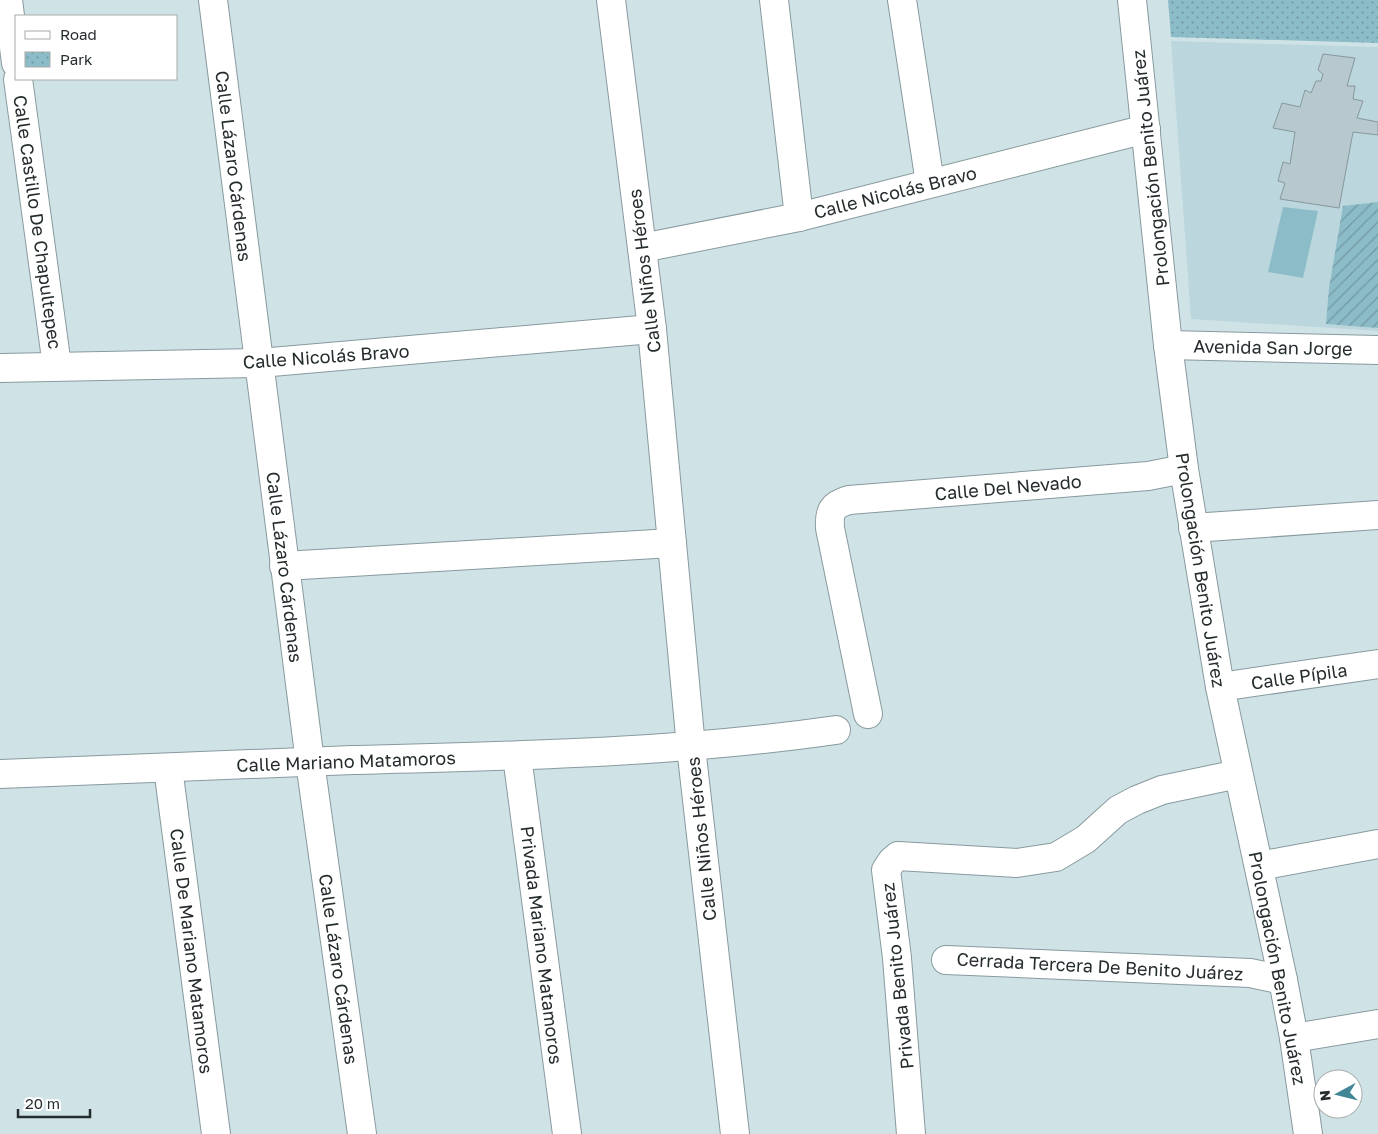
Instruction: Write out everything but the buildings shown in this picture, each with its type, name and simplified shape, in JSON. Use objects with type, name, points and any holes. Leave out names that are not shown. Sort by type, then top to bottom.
[{"type":"street","points":[[8,0],[15,55]]},
{"type":"street","name":"Calle Lázaro Cárdenas","points":[[213,0],[284,566],[362,1134]]},
{"type":"street","name":"Calle Niños Héroes","points":[[611,0],[652,329],[691,746],[735,1134]]},
{"type":"street","points":[[774,0],[800,217]]},
{"type":"street","points":[[902,0],[930,183]]},
{"type":"street","name":"Prolongación Benito Juárez","points":[[1132,0],[1168,345],[1193,528],[1220,687],[1283,980],[1294,1038],[1308,1134]]},
{"type":"street","name":"Calle Castillo De Chapultepec","points":[[18,80],[57,366]]},
{"type":"street","name":"Calle Nicolás Bravo","points":[[642,248],[800,217],[1146,129]]},
{"type":"street","name":"Calle Nicolás Bravo","points":[[0,368],[260,363],[652,329]]},
{"type":"street","name":"Avenida San Jorge","points":[[1168,345],[1378,350]]},
{"type":"street","name":"Calle Del Nevado","points":[[868,714],[830,528],[829,519],[833,507],[849,500],[1148,476],[1184,468]]},
{"type":"street","points":[[1193,528],[1378,515]]},
{"type":"street","points":[[284,566],[672,543]]},
{"type":"street","name":"Calle Pípila","points":[[1220,687],[1378,664]]},
{"type":"street","name":"Calle Mariano Matamoros","points":[[0,774],[517,756],[691,746],[836,730]]},
{"type":"street","name":"Privada Mariano Matamoros","points":[[517,756],[567,1134]]},
{"type":"street","name":"Calle De Mariano Matamoros","points":[[168,768],[216,1134]]},
{"type":"street","name":"Privada Benito Juárez","points":[[911,1134],[897,958],[886,870],[892,861],[898,856],[1017,863],[1056,857],[1086,839],[1118,810],[1137,800],[1162,790],[1238,774]]},
{"type":"street","points":[[1259,866],[1378,844]]},
{"type":"street","name":"Cerrada Tercera De Benito Juárez","points":[[946,960],[1250,973],[1283,980]]},
{"type":"street","points":[[1294,1038],[1378,1024]]},
{"type":"shaded area","points":[[1171,41],[1378,47],[1378,331],[1191,319]]},
{"type":"green space","points":[[1168,0],[1378,0],[1378,43],[1171,37]]},
{"type":"green space","points":[[1378,202],[1378,328],[1326,324],[1329,288],[1343,206]]},
{"type":"green space","points":[[1283,207],[1318,211],[1303,278],[1268,272]]}]
